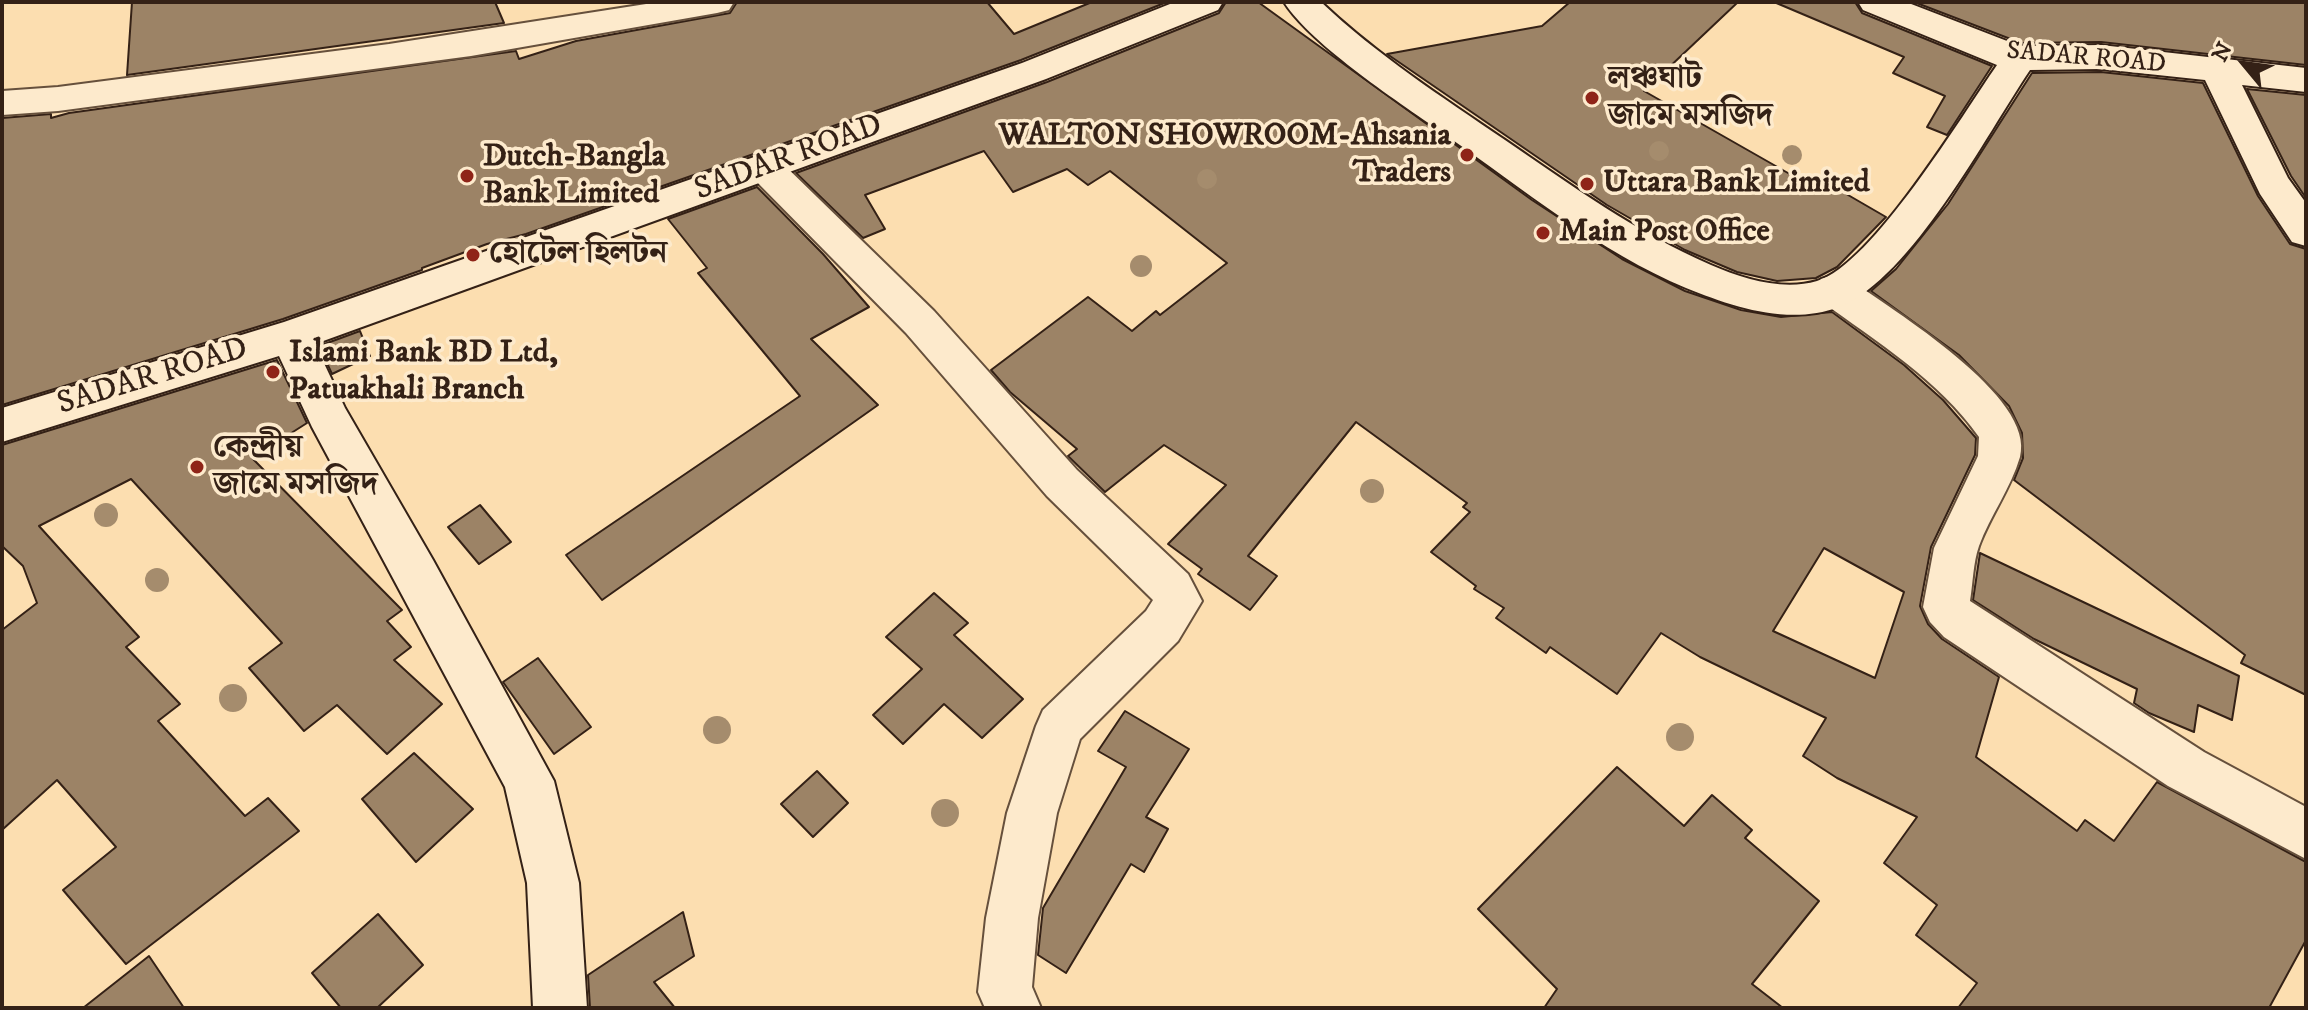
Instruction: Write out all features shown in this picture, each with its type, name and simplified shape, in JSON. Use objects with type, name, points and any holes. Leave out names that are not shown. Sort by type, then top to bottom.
[{"type":"street","points":[[2,103],[74,97],[424,49],[646,16],[717,2]]},
{"type":"street","name":"SADAR ROAD","points":[[2,425],[291,336],[1034,71],[1206,2]]},
{"type":"street","points":[[1301,2],[1390,78],[1622,239],[1690,273],[1763,296],[1793,300],[1827,295],[1879,255],[1985,114],[2020,58]]},
{"type":"street","name":"SADAR ROAD","points":[[1875,2],[2005,55],[2020,58],[2101,57],[2306,80]]},
{"type":"street","points":[[2218,72],[2273,184],[2306,231]]},
{"type":"street","points":[[765,168],[920,322],[1062,483],[1172,588],[1179,601],[1162,626],[1060,726],[1032,813],[1012,918],[1005,992],[1014,1008]]},
{"type":"street","points":[[1835,290],[1944,370],[1976,399],[2001,434],[1999,456],[1956,548],[1946,607],[1960,622],[2186,769],[2306,834]]},
{"type":"street","points":[[291,336],[327,415],[364,485],[417,574],[529,781],[553,883],[560,1008]]},
{"type":"building","points":[[132,2],[495,2],[504,23],[127,75]]},
{"type":"building","points":[[737,2],[987,2],[1014,34],[1092,2],[1167,2],[1021,60],[526,234],[487,244],[283,319],[2,405],[2,118],[51,114],[51,118],[516,51],[519,59],[576,41],[730,13]]},
{"type":"building","points":[[1226,2],[1258,2],[1532,200],[1622,259],[1685,291],[1741,310],[1781,317],[1832,312],[1904,365],[1943,400],[1976,438],[1975,455],[1931,547],[1920,606],[1928,624],[1942,639],[1999,677],[1976,757],[2077,831],[2085,820],[2114,841],[2157,782],[2306,862],[2306,940],[2269,1008],[1958,1008],[1977,983],[1916,935],[1937,905],[1884,863],[1917,817],[1837,778],[1803,756],[1826,718],[1700,657],[1661,633],[1617,694],[1550,647],[1546,653],[1496,618],[1504,608],[1474,589],[1476,586],[1431,552],[1470,512],[1463,507],[1467,503],[1356,422],[1248,556],[1277,576],[1250,610],[1198,574],[1202,569],[1168,544],[1226,485],[1164,445],[1105,492],[1068,456],[1077,449],[1010,392],[991,370],[1088,297],[1132,331],[1156,311],[1160,315],[1227,263],[1110,171],[1088,185],[1067,169],[1013,192],[984,151],[865,195],[885,229],[863,238],[796,173],[1047,82],[1219,13]],"holes":[[[1824,548],[1904,592],[1875,678],[1773,631]]]},
{"type":"building","points":[[1570,2],[1738,2],[1644,91],[1809,185],[1817,177],[1886,217],[1837,267],[1816,278],[1777,281],[1737,272],[1685,250],[1607,205],[1387,54],[1542,26]]},
{"type":"building","points":[[1774,2],[1855,2],[1862,13],[1992,66],[1947,135],[1927,127],[1945,96],[1893,73],[1904,57]]},
{"type":"building","points":[[1914,2],[2306,2],[2306,65],[2101,42],[2021,43]]},
{"type":"building","points":[[2101,72],[2203,83],[2258,196],[2290,244],[2306,249],[2306,695],[2241,663],[2245,655],[2014,480],[2023,458],[2022,433],[2009,406],[1959,355],[1871,291],[1896,269],[1948,204],[2032,73]]},
{"type":"building","points":[[2247,89],[2306,95],[2306,198],[2291,176]]},
{"type":"building","points":[[757,187],[823,254],[869,307],[811,339],[878,405],[602,600],[566,555],[800,396],[698,273],[707,268],[668,219]]},
{"type":"building","points":[[360,331],[370,356],[332,374],[319,346]]},
{"type":"building","points":[[277,360],[307,423],[252,458],[402,610],[387,621],[411,647],[394,660],[442,704],[387,754],[337,705],[304,731],[249,668],[282,643],[131,479],[39,526],[139,637],[126,647],[180,704],[158,721],[245,816],[268,798],[299,831],[126,964],[63,890],[116,847],[57,780],[2,830],[2,630],[37,603],[23,566],[2,546],[2,445]]},
{"type":"building","points":[[480,505],[511,542],[479,564],[448,527]]},
{"type":"building","points":[[1980,553],[2239,676],[2232,720],[2198,705],[2194,732],[2149,713],[2134,703],[2137,689],[2034,639],[1973,600]]},
{"type":"building","points":[[934,593],[968,623],[954,635],[1023,699],[982,738],[944,704],[903,744],[873,715],[922,669],[886,637]]},
{"type":"building","points":[[538,658],[591,727],[554,754],[503,682]]},
{"type":"building","points":[[1125,711],[1189,749],[1146,817],[1168,829],[1144,872],[1131,864],[1066,973],[1038,955],[1043,908],[1126,767],[1098,751]]},
{"type":"building","points":[[414,753],[473,809],[416,862],[362,799]]},
{"type":"building","points":[[1617,767],[1684,826],[1712,795],[1752,830],[1745,838],[1819,901],[1752,984],[1783,1008],[1544,1008],[1557,989],[1478,909]]},
{"type":"building","points":[[817,771],[848,803],[813,837],[781,804]]},
{"type":"building","points":[[683,912],[694,956],[654,982],[675,1008],[590,1008],[588,975]]},
{"type":"building","points":[[378,914],[423,965],[377,1008],[341,1008],[312,973]]},
{"type":"building","points":[[149,956],[184,1008],[83,1008]]},
{"type":"place","name":"লঞ্চঘাট জামে মসজিদ","points":[[1592,98]]},
{"type":"place","name":"WALTON SHOWROOM-Ahsania Traders","points":[[1467,155]]},
{"type":"place","name":"Dutch-Bangla Bank Limited","points":[[467,176]]},
{"type":"place","name":"Uttara Bank Limited","points":[[1587,184]]},
{"type":"place","name":"Main Post Office","points":[[1543,233]]},
{"type":"place","name":"হোটেল হিলটন","points":[[473,255]]},
{"type":"place","name":"Islami Bank BD Ltd, Patuakhali Branch","points":[[273,372]]},
{"type":"place","name":"কেন্দ্রীয় জামে মসজিদ","points":[[197,467]]}]
